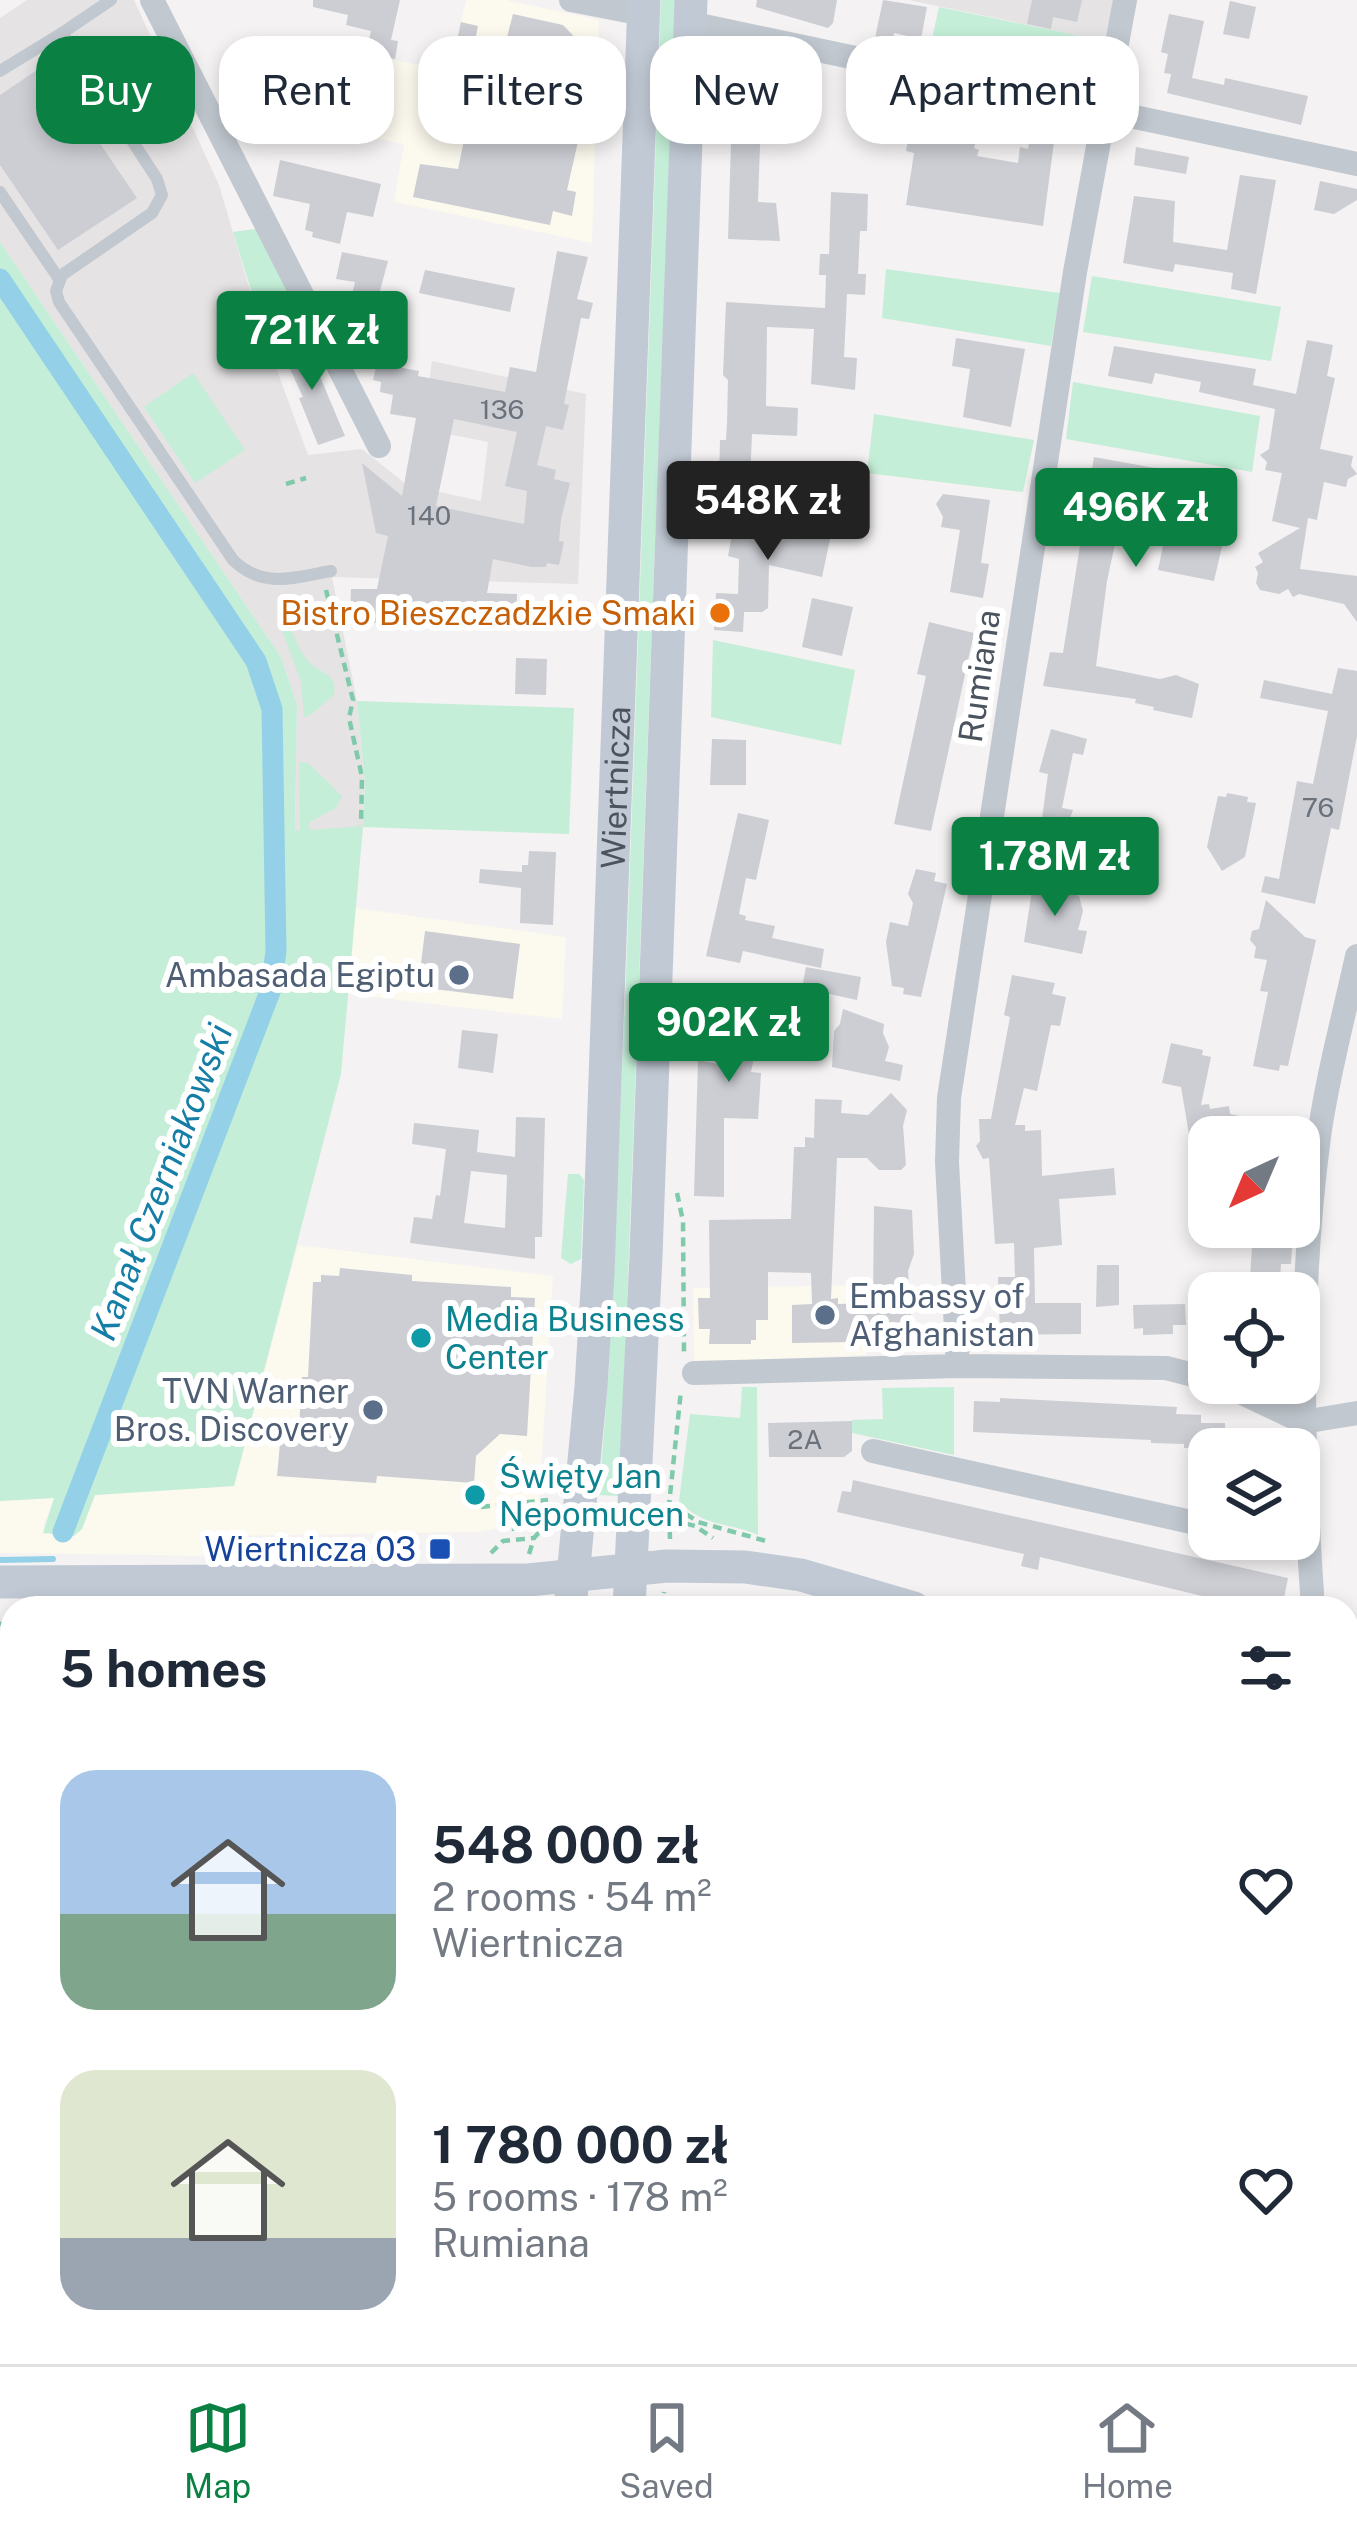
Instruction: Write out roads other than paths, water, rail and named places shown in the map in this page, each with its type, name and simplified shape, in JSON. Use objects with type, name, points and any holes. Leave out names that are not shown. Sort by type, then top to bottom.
[{"type":"main road","name":"Wiertnicza","points":[[572,1592],[598,1273],[644,7]]},
{"type":"main road","name":"Wiertnicza","points":[[629,1596],[691,12]]},
{"type":"main road","points":[[0,1582],[528,1580],[572,1592],[632,1570],[683,1566],[779,1570],[871,1596]]},
{"type":"street","points":[[152,0],[379,446]]},
{"type":"street","points":[[571,0],[644,7]]},
{"type":"street","name":"Rumiana","points":[[1118,36],[1125,0]]},
{"type":"street","points":[[691,12],[846,50]]},
{"type":"street","points":[[1139,119],[1357,164]]},
{"type":"street","name":"Rumiana","points":[[958,1366],[947,1162],[949,1098],[1024,592],[1098,144]]},
{"type":"street","points":[[1303,1428],[1319,1136],[1357,956]]},
{"type":"street","points":[[694,1373],[958,1366],[1166,1368],[1188,1374]]},
{"type":"street","points":[[1265,1404],[1303,1422],[1357,1413]]},
{"type":"street","points":[[873,1451],[1188,1521]]},
{"type":"street","points":[[1310,1560],[1312,1596]]},
{"type":"lane","points":[[0,71],[111,0]]},
{"type":"lane","points":[[62,33],[163,195],[152,213],[59,279],[59,302],[233,560],[265,580],[327,576]]},
{"type":"lane","points":[[0,192],[59,279]]},
{"type":"waterway","name":"Kanał Czerniakowski","points":[[0,279],[256,661],[272,709],[276,951],[271,989],[63,1532]]},
{"type":"waterway","points":[[0,1560],[53,1559]]},
{"type":"place","name":"Bistro Bieszczadzkie Smaki","points":[[720,613]]},
{"type":"place","name":"Ambasada Egiptu","points":[[459,975]]},
{"type":"place","name":"Embassy of Afghanistan","points":[[825,1315]]},
{"type":"place","name":"Media Business Center","points":[[421,1338]]},
{"type":"place","name":"TVN Warner Bros. Discovery","points":[[373,1410]]},
{"type":"place","name":"Święty Jan Nepomucen","points":[[475,1495]]},
{"type":"place","name":"Wiertnicza 03","points":[[440,1549]]}]
